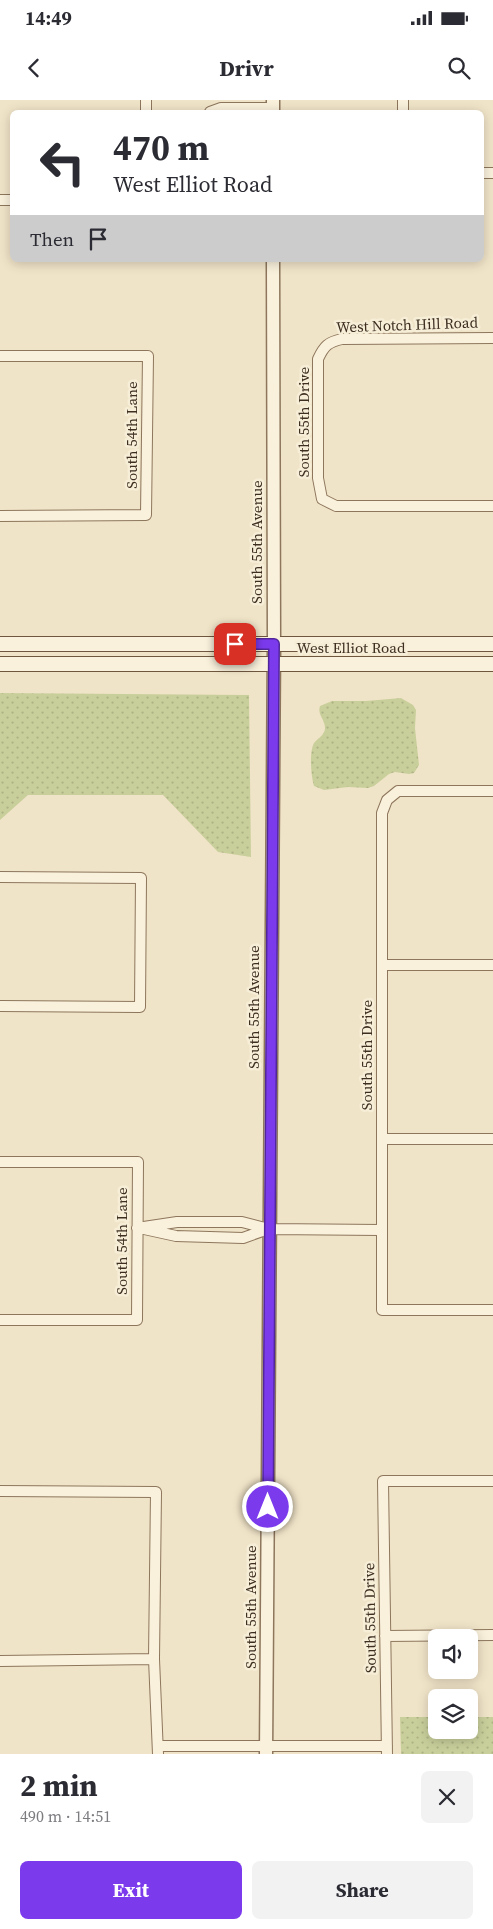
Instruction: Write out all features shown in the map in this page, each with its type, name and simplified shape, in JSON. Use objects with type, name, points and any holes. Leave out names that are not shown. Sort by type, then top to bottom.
[{"type":"main road","name":"West Elliot Road","points":[[0,644],[493,644]]},
{"type":"main road","name":"West Elliot Road","points":[[0,664],[493,664]]},
{"type":"street","points":[[216,110],[221,108],[273,107]]},
{"type":"street","name":"South 55th Avenue","points":[[266,1750],[274,664],[273,262]]},
{"type":"street","name":"West Notch Hill Road","points":[[324,346],[329,342],[342,338],[493,338]]},
{"type":"street","name":"South 55th Drive","points":[[324,346],[318,359],[318,478],[322,499],[336,506],[493,506]]},
{"type":"street","name":"South 54th Lane","points":[[0,356],[148,356],[146,515],[0,516]]},
{"type":"street","name":"South 55th Drive","points":[[493,791],[398,791],[387,800],[382,813],[381,1230],[382,1310],[493,1310]]},
{"type":"street","points":[[0,877],[141,878],[140,1007],[0,1006]]},
{"type":"street","points":[[383,965],[493,965]]},
{"type":"street","points":[[382,1139],[493,1139]]},
{"type":"street","name":"South 54th Lane","points":[[0,1162],[138,1162],[137,1320],[0,1320]]},
{"type":"street","points":[[137,1228],[177,1222],[242,1222],[269,1229],[381,1230]]},
{"type":"street","points":[[137,1228],[176,1236],[243,1238],[269,1229]]},
{"type":"street","name":"South 55th Drive","points":[[387,1750],[383,1482],[493,1482]]},
{"type":"street","points":[[0,1491],[156,1492],[154,1659],[158,1750],[387,1750]]},
{"type":"street","points":[[385,1636],[493,1636]]},
{"type":"street","points":[[0,1661],[154,1659]]},
{"type":"green space","points":[[0,693],[249,695],[251,857],[218,852],[163,795],[28,795],[0,820]]},
{"type":"green space","points":[[401,698],[413,705],[416,710],[415,728],[419,765],[414,773],[395,772],[368,788],[348,787],[324,790],[314,786],[311,770],[311,752],[314,743],[323,735],[325,730],[319,709],[320,706],[332,701]]},
{"type":"green space","points":[[400,1717],[428,1717],[428,1739],[478,1739],[478,1717],[493,1717],[493,1754],[401,1754]]},
{"type":"route","points":[[235,644],[274,644],[268,1507]]}]
